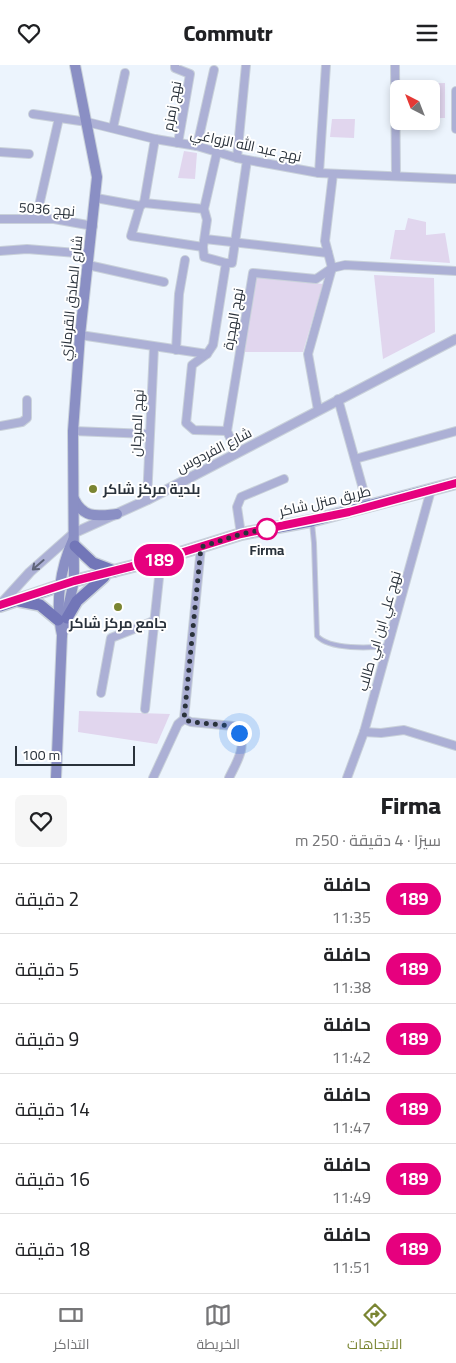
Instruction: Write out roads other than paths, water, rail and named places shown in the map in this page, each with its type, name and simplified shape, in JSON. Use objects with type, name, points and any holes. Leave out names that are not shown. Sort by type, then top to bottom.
[{"type":"main road","name":"شارع الصادق القرمازي","points":[[63,619],[74,581],[73,431],[80,335],[97,177],[75,65]]},
{"type":"main road","name":"طريق منزل شاكر","points":[[0,605],[74,581],[161,559],[241,534],[311,521],[456,483]]},
{"type":"main road","points":[[73,498],[84,514],[93,516],[117,514]]},
{"type":"main road","name":"شارع الصادق القرمازي","points":[[63,619],[60,586],[69,549],[75,539]]},
{"type":"main road","points":[[56,778],[63,619],[86,591],[112,572],[93,563],[75,539]]},
{"type":"main road","points":[[15,601],[40,605],[63,619]]},
{"type":"street","name":"نهج زمزم","points":[[175,65],[175,68],[190,74],[178,143]]},
{"type":"street","points":[[237,158],[246,65]]},
{"type":"street","points":[[319,173],[326,65]]},
{"type":"street","points":[[395,65],[396,176]]},
{"type":"street","points":[[197,146],[214,70]]},
{"type":"street","points":[[113,128],[125,73]]},
{"type":"street","points":[[456,91],[456,129]]},
{"type":"street","name":"نهج عبد الله الزواغي","points":[[33,114],[87,121],[155,139],[197,146],[237,158],[319,173],[456,179]]},
{"type":"street","points":[[36,219],[59,118]]},
{"type":"street","points":[[155,139],[142,204],[131,236],[328,253]]},
{"type":"street","points":[[0,152],[29,154]]},
{"type":"street","points":[[217,152],[210,191],[207,195],[204,209],[207,220],[204,257],[226,263],[232,263],[236,244],[247,160]]},
{"type":"street","points":[[318,410],[308,354],[332,268],[325,241],[333,174]]},
{"type":"street","points":[[96,198],[204,209]]},
{"type":"street","name":"نهج 5036","points":[[0,219],[54,219],[92,226]]},
{"type":"street","points":[[0,251],[27,249],[89,254]]},
{"type":"street","points":[[176,349],[179,294],[185,260]]},
{"type":"street","points":[[226,263],[213,345],[207,354],[192,365],[186,423],[194,430],[227,431],[238,453]]},
{"type":"street","points":[[88,265],[164,282]]},
{"type":"street","name":"نهج الهجرة","points":[[227,431],[253,273],[316,279],[332,268],[345,265],[456,271]]},
{"type":"street","points":[[80,335],[207,354]]},
{"type":"street","name":"شارع الفردوس","points":[[0,605],[30,572],[75,539],[117,514],[456,339]]},
{"type":"street","name":"نهج المرجان","points":[[147,499],[154,347]]},
{"type":"street","points":[[338,399],[368,507]]},
{"type":"street","points":[[0,426],[22,422],[27,418],[27,400]]},
{"type":"street","points":[[73,431],[149,435]]},
{"type":"street","points":[[355,459],[456,431]]},
{"type":"street","points":[[241,534],[237,507],[240,497],[284,479]]},
{"type":"street","name":"نهج علي ابن ابي طالب","points":[[347,778],[364,732],[431,490]]},
{"type":"street","points":[[153,778],[178,724],[184,719],[201,547]]},
{"type":"street","points":[[145,709],[161,559]]},
{"type":"street","points":[[101,693],[111,638],[154,621]]},
{"type":"street","points":[[184,719],[191,722],[233,726],[239,733],[243,740],[241,752],[229,778]]},
{"type":"street","points":[[364,732],[381,733],[404,730],[456,746]]},
{"type":"lane","points":[[311,521],[314,543],[317,636],[322,641],[340,646],[370,649],[388,646]]},
{"type":"place","name":"بلدية مركز شاكر","points":[[93,489]]},
{"type":"place","name":"Firma","points":[[267,529]]},
{"type":"place","name":"جامع مركز شاكر","points":[[118,607]]}]
